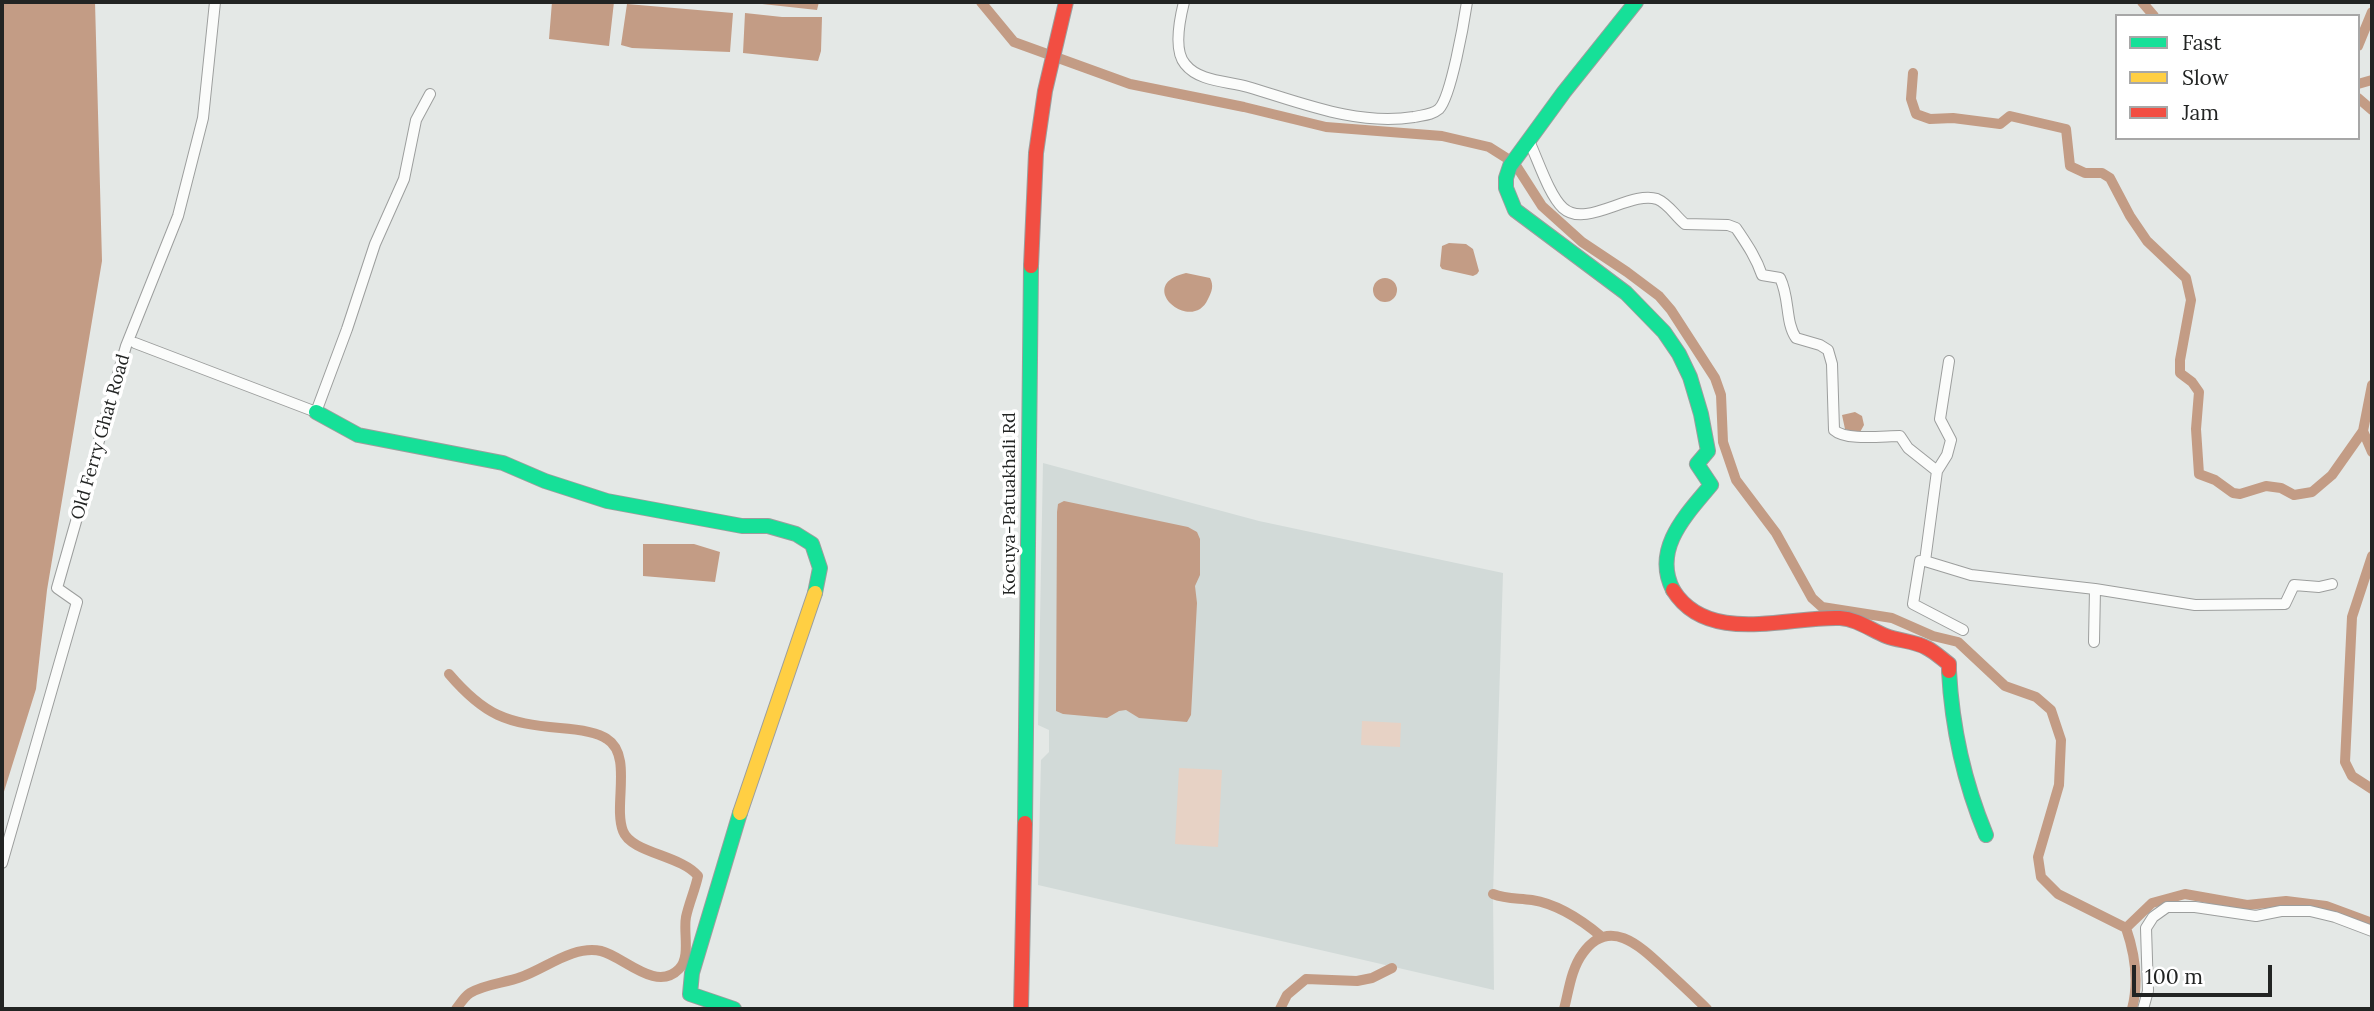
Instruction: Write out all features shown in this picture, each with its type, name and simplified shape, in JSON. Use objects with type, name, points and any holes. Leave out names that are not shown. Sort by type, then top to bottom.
[{"type":"street","name":"Old Ferry Ghat Road","points":[[2,863],[77,603],[57,588],[126,346],[178,216],[204,118],[215,2]]},
{"type":"street","name":"Kocuya-Patuakhali Rd","points":[[1021,1009],[1027,760],[1031,227],[1036,153],[1050,70],[1066,2]]},
{"type":"street","points":[[1184,2],[1179,46],[1182,61],[1192,71],[1318,109],[1379,119],[1397,119],[1430,114],[1442,106],[1467,2]]},
{"type":"street","points":[[1636,2],[1564,92],[1510,166],[1504,179],[1506,191],[1515,210],[1644,309],[1679,354],[1700,405],[1707,452],[1697,464],[1711,485],[1681,521],[1669,544],[1668,581],[1673,592],[1690,611],[1720,621],[1747,623],[1842,618],[1886,636],[1926,647],[1949,664],[1950,699],[1958,754],[1971,801],[1986,835]]},
{"type":"street","points":[[316,412],[347,329],[374,244],[404,179],[416,120],[430,94]]},
{"type":"street","points":[[1526,146],[1544,171],[1550,191],[1562,208],[1571,214],[1597,212],[1645,198],[1656,199],[1668,205],[1685,224],[1728,225],[1737,228],[1749,251],[1756,257],[1762,275],[1780,278],[1786,291],[1790,330],[1796,338],[1828,350],[1832,364],[1836,433],[1848,436],[1900,436],[1908,448],[1937,471]]},
{"type":"street","points":[[135,343],[316,412],[358,435],[503,463],[545,481],[607,500],[742,526],[768,526],[796,534],[812,544],[820,568],[817,589],[738,819],[692,973],[690,994],[734,1009]]},
{"type":"street","points":[[1925,561],[1937,471],[1947,455],[1951,440],[1940,419],[1949,360]]},
{"type":"street","points":[[1963,630],[1913,604],[1920,561],[1971,575],[2095,589],[2195,605],[2285,604],[2294,585],[2319,587],[2332,584]]},
{"type":"street","points":[[2094,642],[2095,589]]},
{"type":"street","points":[[2143,1009],[2148,991],[2146,928],[2153,917],[2167,907],[2195,907],[2256,916],[2281,911],[2310,911],[2372,932]]},
{"type":"shaded area","points":[[2,2],[95,2],[102,261],[47,590],[36,689],[2,798]]},
{"type":"shaded area","points":[[552,2],[614,2],[609,46],[549,39]]},
{"type":"shaded area","points":[[744,2],[819,2],[817,10]]},
{"type":"shaded area","points":[[627,4],[733,13],[730,52],[632,48],[621,45]]},
{"type":"shaded area","points":[[745,13],[822,17],[818,61],[743,53]]},
{"type":"shaded area","points":[[1449,243],[1466,244],[1473,249],[1479,271],[1477,274],[1473,276],[1442,269],[1442,246]]},
{"type":"shaded area","points":[[1186,273],[1210,278],[1212,284],[1208,299],[1200,309],[1190,312],[1180,310],[1165,296],[1165,287],[1171,279]]},
{"type":"shaded area","points":[[1385,278],[1394,281],[1397,290],[1394,299],[1385,302],[1376,299],[1373,290],[1376,281]]},
{"type":"shaded area","points":[[1855,412],[1862,416],[1864,425],[1859,434],[1845,429],[1842,415]]},
{"type":"shaded area","points":[[1043,463],[1259,521],[1503,573],[1493,894],[1494,990],[1038,885],[1041,760],[1049,752],[1049,730],[1038,725]]},
{"type":"shaded area","points":[[1064,501],[1188,527],[1197,532],[1200,539],[1200,575],[1195,586],[1197,603],[1191,715],[1187,722],[1139,718],[1126,710],[1107,718],[1056,711],[1057,512],[1058,504]]},
{"type":"shaded area","points":[[643,544],[694,544],[720,552],[715,582],[643,576]]},
{"type":"shaded area","points":[[1362,721],[1401,723],[1400,747],[1361,745]]},
{"type":"shaded area","points":[[1179,768],[1222,770],[1218,847],[1175,844]]},
{"type":"waterway","points":[[981,2],[1014,42],[1130,84],[1326,127],[1442,136],[1489,147],[1508,159],[1517,167],[1542,206],[1582,242],[1659,296],[1671,310],[1715,378],[1721,395],[1723,442],[1736,480],[1776,533],[1812,598],[1822,607],[1892,618],[1933,636],[1958,642],[2005,686],[2036,697],[2051,710],[2061,740],[2059,785],[2038,857],[2041,877],[2058,894],[2126,928],[2135,968],[2132,1009]]},
{"type":"waterway","points":[[2142,2],[2152,14]]},
{"type":"waterway","points":[[2360,41],[2372,12]]},
{"type":"waterway","points":[[1913,73],[1911,99],[1916,114],[1930,119],[1953,118],[2000,124],[2010,116],[2066,129],[2070,166],[2085,173],[2102,173],[2110,178],[2147,241],[2186,278],[2191,300],[2180,373],[2192,382],[2199,392],[2196,429],[2199,474],[2215,480],[2233,493],[2240,494],[2266,486],[2281,488],[2294,495],[2312,492],[2332,475],[2363,431],[2372,385]]},
{"type":"waterway","points":[[2360,83],[2372,80]]},
{"type":"waterway","points":[[2360,100],[2372,110]]},
{"type":"waterway","points":[[2363,431],[2372,452]]},
{"type":"waterway","points":[[2372,556],[2352,617],[2345,762],[2352,776],[2372,789]]},
{"type":"waterway","points":[[449,674],[474,699],[498,715],[541,726],[584,731],[607,739],[615,747],[619,757],[623,831],[636,844],[680,863],[698,876],[685,923],[685,958],[679,969],[670,975],[650,975],[601,951],[580,951],[521,977],[476,990],[466,996],[456,1009]]},
{"type":"waterway","points":[[1493,894],[1551,905],[1578,919],[1602,937]]},
{"type":"waterway","points":[[2126,928],[2152,903],[2185,894],[2247,905],[2286,901],[2326,906],[2372,923]]},
{"type":"waterway","points":[[1564,1009],[1579,959],[1594,942],[1605,936],[1616,936],[1638,946],[1707,1009]]},
{"type":"waterway","points":[[1280,1009],[1287,995],[1306,979],[1357,981],[1372,978],[1392,968]]},
{"type":"traffic: fast","points":[[1636,2],[1564,92],[1510,166],[1506,188],[1515,210],[1626,293],[1664,332],[1690,377],[1708,451],[1697,464],[1711,485],[1682,521],[1669,547],[1668,575],[1673,590]]},
{"type":"traffic: fast","points":[[1025,823],[1031,266]]},
{"type":"traffic: fast","points":[[316,412],[358,435],[503,463],[545,481],[607,501],[742,526],[768,526],[796,534],[812,544],[820,568],[815,593]]},
{"type":"traffic: fast","points":[[1949,671],[1960,754],[1986,835]]},
{"type":"traffic: fast","points":[[734,1009],[690,994],[692,973],[740,813]]},
{"type":"traffic: slow","points":[[740,813],[815,593]]},
{"type":"traffic: jam","points":[[1031,266],[1036,153],[1045,91],[1066,2]]},
{"type":"traffic: jam","points":[[1673,590],[1688,607],[1706,618],[1727,623],[1840,618],[1852,620],[1886,636],[1927,648],[1949,664],[1949,671]]},
{"type":"traffic: jam","points":[[1021,1009],[1025,823]]}]
